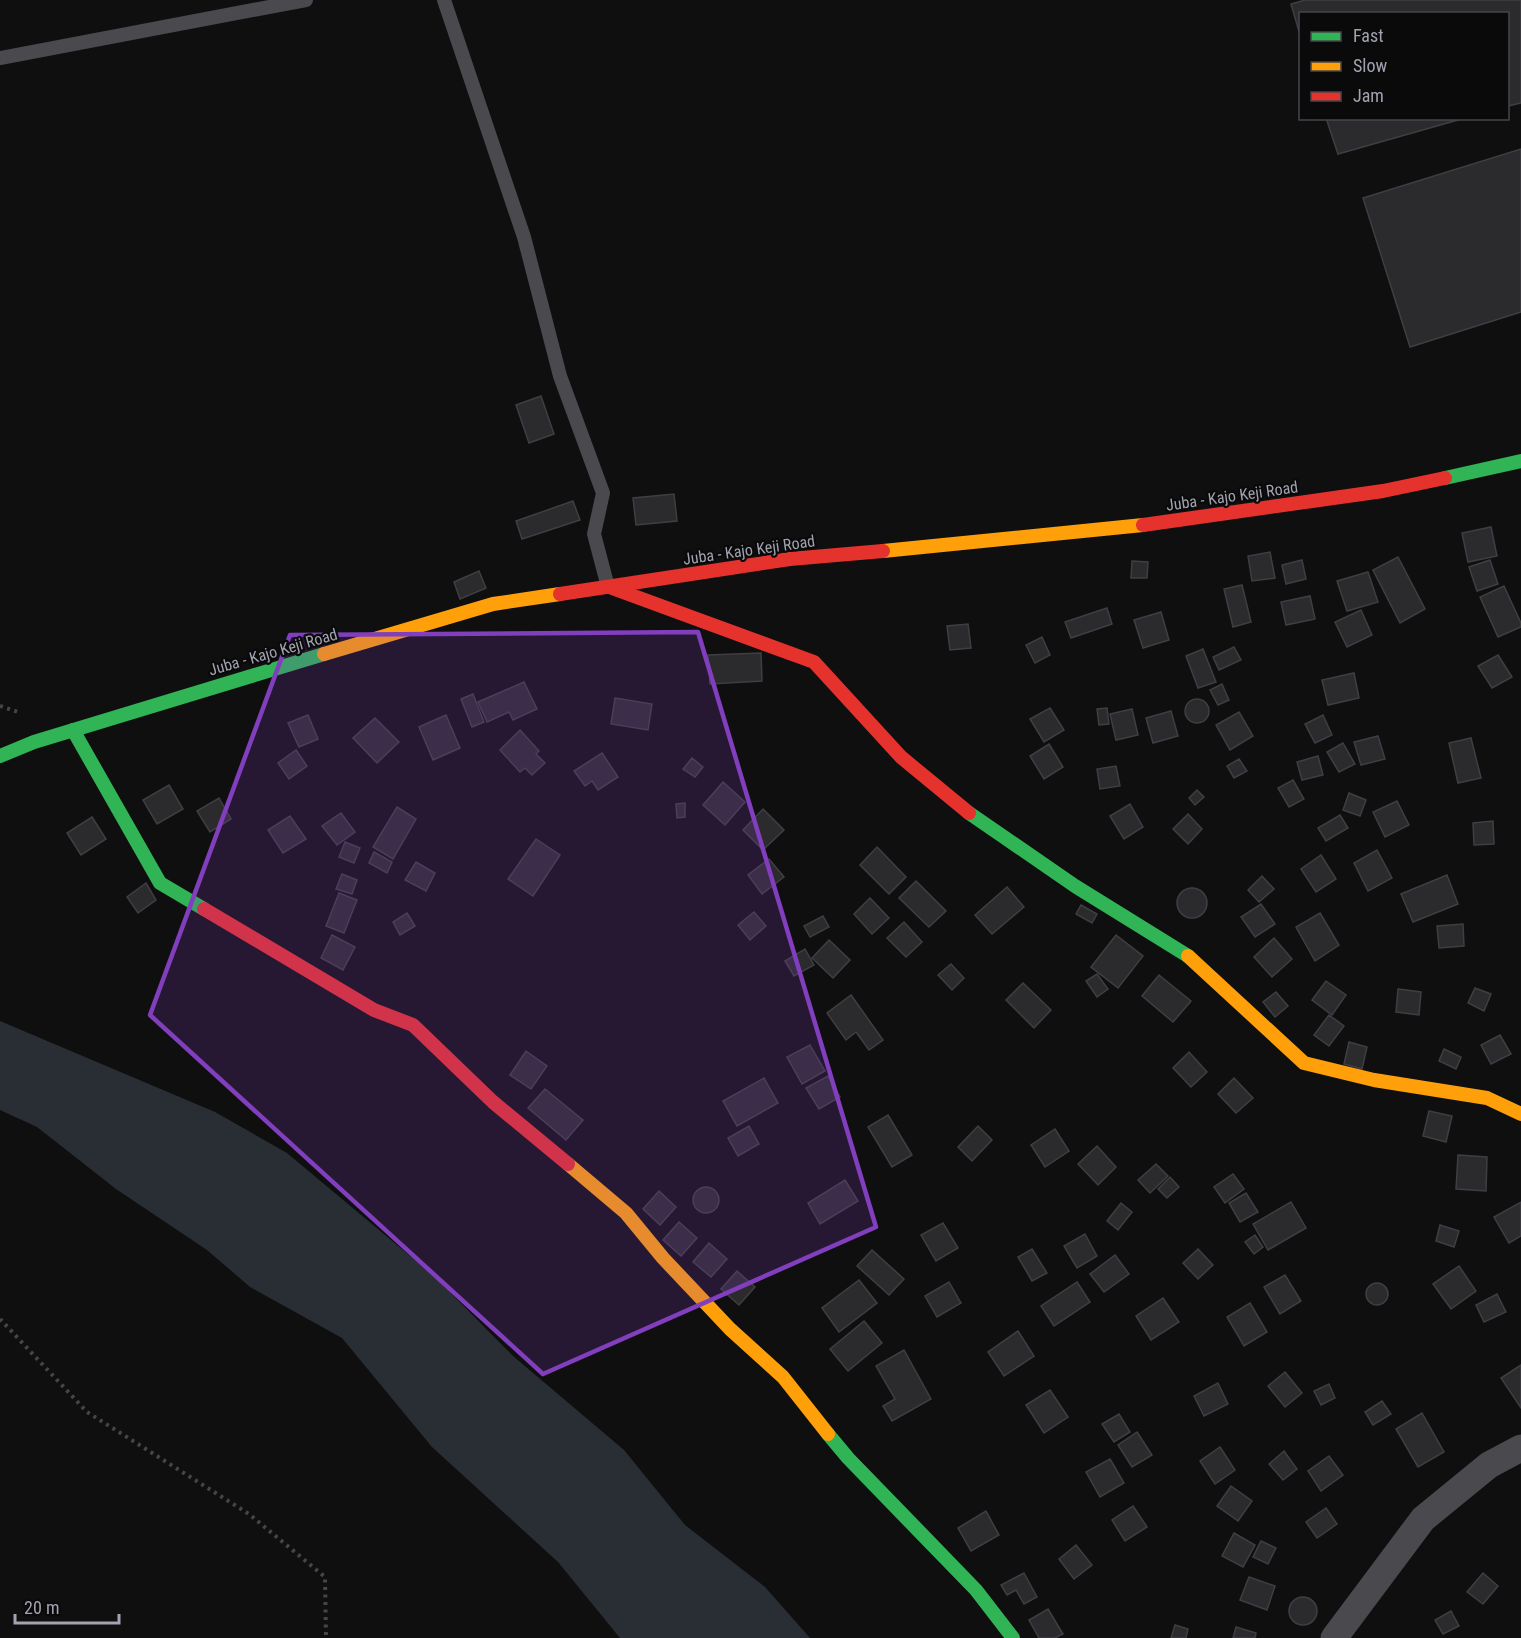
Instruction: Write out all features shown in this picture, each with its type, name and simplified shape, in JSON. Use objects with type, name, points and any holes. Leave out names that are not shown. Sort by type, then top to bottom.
[{"type":"street","name":"Juba - Kajo Keji Road","points":[[0,756],[73,730],[493,604],[790,559],[1007,540],[1189,520],[1383,491],[1521,461]]},
{"type":"street","points":[[608,587],[814,662],[901,757],[978,820],[1075,886],[1191,958],[1304,1063],[1374,1080],[1487,1098],[1521,1114]]},
{"type":"street","points":[[73,730],[160,883],[374,1010],[413,1025],[492,1102],[626,1213],[663,1258],[730,1329],[783,1377],[848,1458],[976,1590],[1013,1638]]},
{"type":"street","points":[[1334,1638],[1423,1519],[1489,1465],[1521,1449]]},
{"type":"lane","points":[[0,58],[306,0]]},
{"type":"lane","points":[[444,0],[524,237],[560,376],[603,493],[594,534],[608,587]]},
{"type":"path","points":[[0,1320],[87,1412],[249,1514],[325,1577],[326,1638]]},
{"type":"highlighted area","points":[[698,632],[876,1227],[543,1374],[150,1015],[290,635]]},
{"type":"shaded area","points":[[0,1021],[215,1112],[287,1153],[434,1276],[513,1356],[624,1450],[685,1525],[765,1587],[810,1638],[620,1638],[558,1562],[432,1447],[342,1338],[250,1287],[207,1250],[116,1189],[37,1127],[0,1110]]},
{"type":"building","points":[[1305,0],[1521,0],[1521,103],[1509,106],[1509,12],[1299,12],[1299,32],[1291,4]]},
{"type":"building","points":[[1327,120],[1458,120],[1338,154]]},
{"type":"building","points":[[1521,149],[1521,312],[1410,347],[1363,198]]},
{"type":"building","points":[[541,396],[554,434],[529,443],[516,405]]},
{"type":"building","points":[[674,494],[677,521],[636,525],[633,498]]},
{"type":"building","points":[[573,501],[580,520],[522,539],[516,521]]},
{"type":"building","points":[[1491,527],[1497,556],[1468,562],[1462,533]]},
{"type":"building","points":[[1270,552],[1275,578],[1252,581],[1248,556]]},
{"type":"building","points":[[1398,557],[1425,609],[1400,623],[1373,570]]},
{"type":"building","points":[[1302,560],[1306,579],[1286,584],[1282,565]]},
{"type":"building","points":[[1490,560],[1498,584],[1477,591],[1469,567]]},
{"type":"building","points":[[1132,561],[1148,562],[1147,578],[1131,578]]},
{"type":"building","points":[[479,571],[486,588],[460,599],[454,582]]},
{"type":"building","points":[[1368,572],[1378,602],[1347,611],[1337,581]]},
{"type":"building","points":[[1242,585],[1251,622],[1233,627],[1224,589]]},
{"type":"building","points":[[1504,586],[1521,627],[1498,637],[1480,597]]},
{"type":"building","points":[[1310,596],[1315,619],[1286,625],[1281,602]]},
{"type":"building","points":[[1107,608],[1112,624],[1071,638],[1065,622]]},
{"type":"building","points":[[1361,610],[1372,635],[1347,647],[1335,622]]},
{"type":"building","points":[[1161,612],[1169,640],[1143,648],[1134,620]]},
{"type":"building","points":[[968,624],[971,648],[950,650],[947,626]]},
{"type":"building","points":[[1042,637],[1050,655],[1035,663],[1026,645]]},
{"type":"building","points":[[1234,647],[1241,660],[1219,670],[1213,657]]},
{"type":"building","points":[[1203,649],[1216,682],[1198,688],[1186,656]]},
{"type":"building","points":[[761,653],[762,681],[710,684],[708,655]]},
{"type":"building","points":[[1498,655],[1512,677],[1492,688],[1478,666]]},
{"type":"building","points":[[1354,673],[1359,698],[1328,705],[1322,680]]},
{"type":"building","points":[[524,682],[537,709],[513,720],[509,712],[487,722],[478,702]]},
{"type":"building","points":[[1222,684],[1229,700],[1218,705],[1210,690]]},
{"type":"building","points":[[473,694],[484,722],[472,727],[461,699]]},
{"type":"building","points":[[615,698],[652,704],[648,730],[611,724]]},
{"type":"building","points":[[1197,699],[1206,702],[1209,711],[1206,720],[1197,723],[1188,720],[1185,711],[1188,702]]},
{"type":"building","points":[[1050,708],[1064,730],[1044,742],[1030,719]]},
{"type":"building","points":[[1107,708],[1109,724],[1099,725],[1097,709]]},
{"type":"building","points":[[1132,709],[1138,735],[1116,740],[1110,714]]},
{"type":"building","points":[[1171,711],[1178,736],[1153,743],[1146,718]]},
{"type":"building","points":[[1239,712],[1253,736],[1230,750],[1216,725]]},
{"type":"building","points":[[308,715],[318,739],[299,747],[288,723]]},
{"type":"building","points":[[446,715],[460,748],[433,760],[419,727]]},
{"type":"building","points":[[1323,715],[1332,735],[1315,743],[1305,724]]},
{"type":"building","points":[[375,718],[399,742],[377,763],[353,738]]},
{"type":"building","points":[[520,730],[539,751],[536,754],[545,763],[532,775],[525,768],[520,772],[500,750]]},
{"type":"building","points":[[1378,736],[1385,759],[1361,765],[1354,742]]},
{"type":"building","points":[[1471,738],[1481,778],[1458,783],[1449,743]]},
{"type":"building","points":[[1343,743],[1355,764],[1339,772],[1327,752]]},
{"type":"building","points":[[1049,744],[1063,767],[1044,779],[1030,756]]},
{"type":"building","points":[[296,750],[307,766],[289,779],[278,763]]},
{"type":"building","points":[[602,753],[618,777],[598,790],[592,781],[585,786],[574,771]]},
{"type":"building","points":[[1318,756],[1323,775],[1302,780],[1297,762]]},
{"type":"building","points":[[692,758],[703,767],[695,777],[683,769]]},
{"type":"building","points":[[1239,759],[1247,771],[1234,778],[1227,766]]},
{"type":"building","points":[[1116,766],[1120,786],[1100,789],[1097,769]]},
{"type":"building","points":[[1293,780],[1304,799],[1289,807],[1278,788]]},
{"type":"building","points":[[723,782],[745,802],[725,825],[703,805]]},
{"type":"building","points":[[169,785],[183,809],[157,824],[143,800]]},
{"type":"building","points":[[1197,790],[1204,797],[1195,805],[1189,798]]},
{"type":"building","points":[[1349,793],[1366,800],[1360,816],[1343,810]]},
{"type":"building","points":[[219,798],[231,819],[210,832],[197,811]]},
{"type":"building","points":[[1397,801],[1409,825],[1385,837],[1373,812]]},
{"type":"building","points":[[685,803],[685,817],[677,818],[676,804]]},
{"type":"building","points":[[1130,804],[1143,827],[1124,839],[1110,816]]},
{"type":"building","points":[[397,807],[416,819],[393,859],[373,847]]},
{"type":"building","points":[[763,809],[784,830],[763,850],[743,830]]},
{"type":"building","points":[[341,813],[355,832],[337,845],[322,826]]},
{"type":"building","points":[[1188,814],[1202,829],[1188,844],[1173,829]]},
{"type":"building","points":[[1340,815],[1348,828],[1326,841],[1318,828]]},
{"type":"building","points":[[290,816],[306,839],[283,853],[268,830]]},
{"type":"building","points":[[92,817],[106,839],[81,855],[67,833]]},
{"type":"building","points":[[1493,821],[1494,844],[1474,845],[1473,823]]},
{"type":"building","points":[[536,839],[560,855],[533,896],[508,879]]},
{"type":"building","points":[[345,842],[360,848],[354,863],[339,857]]},
{"type":"building","points":[[877,847],[906,877],[889,894],[860,865]]},
{"type":"building","points":[[1377,850],[1392,878],[1368,891],[1354,863]]},
{"type":"building","points":[[374,852],[392,862],[387,873],[369,863]]},
{"type":"building","points":[[1321,855],[1336,879],[1316,892],[1301,869]]},
{"type":"building","points":[[769,859],[784,877],[762,894],[748,875]]},
{"type":"building","points":[[416,862],[435,873],[426,891],[405,880]]},
{"type":"building","points":[[342,874],[357,880],[352,894],[336,889]]},
{"type":"building","points":[[1447,875],[1458,904],[1413,922],[1401,894]]},
{"type":"building","points":[[1262,876],[1274,889],[1259,902],[1248,890]]},
{"type":"building","points":[[916,881],[946,911],[929,927],[899,898]]},
{"type":"building","points":[[146,883],[156,900],[138,913],[127,897]]},
{"type":"building","points":[[1007,887],[1024,907],[992,934],[975,915]]},
{"type":"building","points":[[1192,888],[1203,892],[1207,903],[1203,914],[1192,918],[1181,914],[1177,903],[1181,892]]},
{"type":"building","points":[[339,893],[357,900],[344,933],[326,926]]},
{"type":"building","points":[[870,898],[889,918],[872,934],[854,914]]},
{"type":"building","points":[[1261,904],[1275,924],[1255,937],[1241,917]]},
{"type":"building","points":[[1081,905],[1097,914],[1092,923],[1076,914]]},
{"type":"building","points":[[754,912],[766,926],[750,940],[738,925]]},
{"type":"building","points":[[407,913],[415,926],[400,935],[393,922]]},
{"type":"building","points":[[1320,913],[1339,945],[1315,961],[1296,927]]},
{"type":"building","points":[[823,916],[829,927],[810,937],[804,926]]},
{"type":"building","points":[[904,922],[922,942],[906,957],[887,938]]},
{"type":"building","points":[[1463,924],[1464,946],[1439,948],[1437,926]]},
{"type":"building","points":[[332,935],[355,947],[343,970],[321,958]]},
{"type":"building","points":[[1116,935],[1143,956],[1118,988],[1091,967]]},
{"type":"building","points":[[1274,938],[1292,959],[1272,977],[1254,957]]},
{"type":"building","points":[[829,940],[850,960],[833,978],[812,958]]},
{"type":"building","points":[[805,949],[814,965],[794,976],[785,961]]},
{"type":"building","points":[[951,964],[964,978],[952,990],[938,975]]},
{"type":"building","points":[[1097,974],[1108,989],[1097,997],[1086,981]]},
{"type":"building","points":[[1159,975],[1191,1001],[1173,1022],[1142,996]]},
{"type":"building","points":[[1326,981],[1346,995],[1332,1015],[1312,1000]]},
{"type":"building","points":[[1023,983],[1051,1010],[1034,1028],[1006,1000]]},
{"type":"building","points":[[1475,988],[1491,994],[1484,1011],[1468,1003]]},
{"type":"building","points":[[1398,989],[1421,992],[1419,1015],[1396,1012]]},
{"type":"building","points":[[1276,992],[1288,1006],[1275,1017],[1263,1002]]},
{"type":"building","points":[[851,995],[883,1040],[869,1050],[856,1032],[846,1040],[827,1013]]},
{"type":"building","points":[[1329,1015],[1344,1026],[1329,1046],[1314,1035]]},
{"type":"building","points":[[1500,1035],[1511,1054],[1491,1064],[1481,1045]]},
{"type":"building","points":[[1349,1042],[1367,1047],[1362,1069],[1344,1064]]},
{"type":"building","points":[[810,1045],[825,1071],[802,1084],[787,1057]]},
{"type":"building","points":[[1444,1049],[1461,1057],[1456,1069],[1439,1061]]},
{"type":"building","points":[[526,1051],[547,1066],[531,1089],[510,1075]]},
{"type":"building","points":[[1189,1052],[1207,1072],[1191,1087],[1173,1068]]},
{"type":"building","points":[[828,1076],[840,1097],[819,1109],[806,1088]]},
{"type":"building","points":[[764,1078],[778,1103],[737,1126],[723,1101]]},
{"type":"building","points":[[1234,1078],[1253,1098],[1236,1113],[1218,1094]]},
{"type":"building","points":[[545,1089],[583,1120],[566,1140],[528,1108]]},
{"type":"building","points":[[1429,1111],[1452,1116],[1446,1142],[1423,1136]]},
{"type":"building","points":[[888,1115],[912,1155],[892,1167],[868,1127]]},
{"type":"building","points":[[749,1126],[759,1144],[738,1156],[728,1138]]},
{"type":"building","points":[[978,1126],[992,1140],[972,1161],[958,1147]]},
{"type":"building","points":[[1055,1129],[1069,1151],[1045,1167],[1031,1145]]},
{"type":"building","points":[[1097,1146],[1116,1167],[1098,1185],[1078,1164]]},
{"type":"building","points":[[1458,1155],[1487,1157],[1486,1191],[1456,1189]]},
{"type":"building","points":[[1156,1164],[1168,1176],[1150,1193],[1138,1180]]},
{"type":"building","points":[[1233,1174],[1244,1189],[1225,1203],[1214,1187]]},
{"type":"building","points":[[1170,1177],[1179,1187],[1167,1198],[1158,1189]]},
{"type":"building","points":[[845,1180],[858,1201],[820,1224],[808,1203]]},
{"type":"building","points":[[706,1187],[715,1191],[719,1200],[715,1209],[706,1213],[697,1209],[693,1200],[697,1191]]},
{"type":"building","points":[[659,1191],[676,1207],[660,1225],[643,1209]]},
{"type":"building","points":[[1246,1193],[1258,1212],[1240,1222],[1229,1203]]},
{"type":"building","points":[[1291,1202],[1306,1228],[1268,1250],[1253,1224]]},
{"type":"building","points":[[1521,1202],[1521,1236],[1509,1243],[1494,1217]]},
{"type":"building","points":[[1121,1203],[1132,1212],[1118,1230],[1107,1221]]},
{"type":"building","points":[[679,1222],[697,1238],[681,1256],[663,1240]]},
{"type":"building","points":[[943,1223],[958,1248],[936,1261],[921,1235]]},
{"type":"building","points":[[1440,1225],[1459,1231],[1454,1247],[1436,1241]]},
{"type":"building","points":[[1085,1234],[1097,1256],[1077,1268],[1064,1246]]},
{"type":"building","points":[[1255,1235],[1263,1247],[1254,1254],[1245,1242]]},
{"type":"building","points":[[709,1243],[727,1259],[711,1277],[693,1262]]},
{"type":"building","points":[[1032,1249],[1047,1273],[1032,1281],[1018,1257]]},
{"type":"building","points":[[1198,1249],[1213,1265],[1198,1279],[1183,1263]]},
{"type":"building","points":[[872,1250],[904,1279],[889,1295],[857,1266]]},
{"type":"building","points":[[1115,1255],[1129,1274],[1104,1292],[1090,1274]]},
{"type":"building","points":[[1459,1266],[1476,1291],[1451,1309],[1433,1284]]},
{"type":"building","points":[[737,1271],[755,1287],[739,1305],[721,1289]]},
{"type":"building","points":[[1285,1275],[1301,1301],[1280,1314],[1264,1287]]},
{"type":"building","points":[[859,1280],[877,1303],[839,1332],[822,1308]]},
{"type":"building","points":[[949,1282],[961,1303],[937,1317],[925,1296]]},
{"type":"building","points":[[1077,1282],[1090,1302],[1054,1326],[1041,1306]]},
{"type":"building","points":[[1377,1283],[1385,1286],[1388,1294],[1385,1302],[1377,1305],[1369,1302],[1366,1294],[1369,1286]]},
{"type":"building","points":[[1497,1294],[1506,1312],[1484,1322],[1476,1305]]},
{"type":"building","points":[[1163,1298],[1179,1322],[1151,1340],[1136,1316]]},
{"type":"building","points":[[1250,1303],[1267,1332],[1244,1346],[1227,1317]]},
{"type":"building","points":[[864,1321],[882,1343],[848,1371],[830,1349]]},
{"type":"building","points":[[1018,1331],[1034,1356],[1004,1376],[988,1352]]},
{"type":"building","points":[[904,1350],[931,1399],[892,1421],[883,1406],[895,1399],[876,1366]]},
{"type":"building","points":[[1521,1365],[1521,1408],[1501,1378]]},
{"type":"building","points":[[1285,1372],[1302,1393],[1285,1407],[1268,1386]]},
{"type":"building","points":[[1218,1383],[1228,1404],[1204,1416],[1194,1396]]},
{"type":"building","points":[[1329,1384],[1335,1398],[1321,1405],[1314,1391]]},
{"type":"building","points":[[1050,1390],[1068,1417],[1044,1433],[1026,1405]]},
{"type":"building","points":[[1382,1401],[1391,1414],[1373,1425],[1365,1412]]},
{"type":"building","points":[[1422,1413],[1444,1452],[1418,1467],[1396,1429]]},
{"type":"building","points":[[1119,1414],[1130,1432],[1114,1442],[1102,1424]]},
{"type":"building","points":[[1137,1432],[1152,1455],[1132,1467],[1118,1445]]},
{"type":"building","points":[[1220,1447],[1235,1470],[1215,1484],[1200,1461]]},
{"type":"building","points":[[1284,1451],[1297,1469],[1283,1480],[1269,1464]]},
{"type":"building","points":[[1329,1456],[1343,1475],[1321,1491],[1308,1471]]},
{"type":"building","points":[[1110,1459],[1124,1483],[1100,1497],[1086,1472]]},
{"type":"building","points":[[1231,1486],[1252,1501],[1238,1521],[1217,1506]]},
{"type":"building","points":[[1133,1506],[1147,1527],[1125,1541],[1112,1520]]},
{"type":"building","points":[[1326,1508],[1337,1524],[1317,1538],[1306,1522]]},
{"type":"building","points":[[986,1511],[999,1535],[971,1551],[958,1528]]},
{"type":"building","points":[[1234,1533],[1255,1545],[1243,1567],[1222,1556]]},
{"type":"building","points":[[1261,1541],[1276,1548],[1268,1564],[1253,1557]]},
{"type":"building","points":[[1076,1545],[1092,1565],[1074,1579],[1059,1559]]},
{"type":"building","points":[[1024,1573],[1037,1597],[1024,1604],[1016,1590],[1007,1595],[1001,1585]]},
{"type":"building","points":[[1483,1573],[1498,1586],[1483,1604],[1467,1592]]},
{"type":"building","points":[[1249,1577],[1275,1586],[1267,1610],[1240,1600]]},
{"type":"building","points":[[1303,1597],[1313,1601],[1317,1611],[1313,1621],[1303,1625],[1293,1621],[1289,1611],[1293,1601]]},
{"type":"building","points":[[1048,1609],[1063,1634],[1055,1638],[1039,1638],[1029,1620]]},
{"type":"building","points":[[1451,1611],[1459,1626],[1443,1634],[1435,1620]]},
{"type":"building","points":[[1175,1625],[1188,1629],[1186,1638],[1171,1638]]},
{"type":"building","points":[[1236,1627],[1256,1633],[1255,1638],[1233,1638]]},
{"type":"traffic: fast","points":[[1445,478],[1521,461]]},
{"type":"traffic: fast","points":[[0,756],[34,742],[324,654]]},
{"type":"traffic: fast","points":[[73,730],[160,883],[204,909]]},
{"type":"traffic: fast","points":[[969,813],[1075,886],[1188,956]]},
{"type":"traffic: fast","points":[[828,1434],[848,1458],[976,1590],[1013,1638]]},
{"type":"traffic: slow","points":[[883,551],[1143,525]]},
{"type":"traffic: slow","points":[[324,654],[493,604],[560,594]]},
{"type":"traffic: slow","points":[[1188,956],[1304,1063],[1374,1080],[1487,1098],[1521,1114]]},
{"type":"traffic: slow","points":[[568,1164],[626,1213],[663,1258],[730,1329],[783,1377],[828,1434]]},
{"type":"traffic: jam","points":[[1143,525],[1383,491],[1445,478]]},
{"type":"traffic: jam","points":[[560,594],[790,559],[883,551]]},
{"type":"traffic: jam","points":[[612,588],[814,662],[901,757],[969,813]]},
{"type":"traffic: jam","points":[[204,909],[374,1010],[413,1025],[493,1102],[568,1164]]}]
